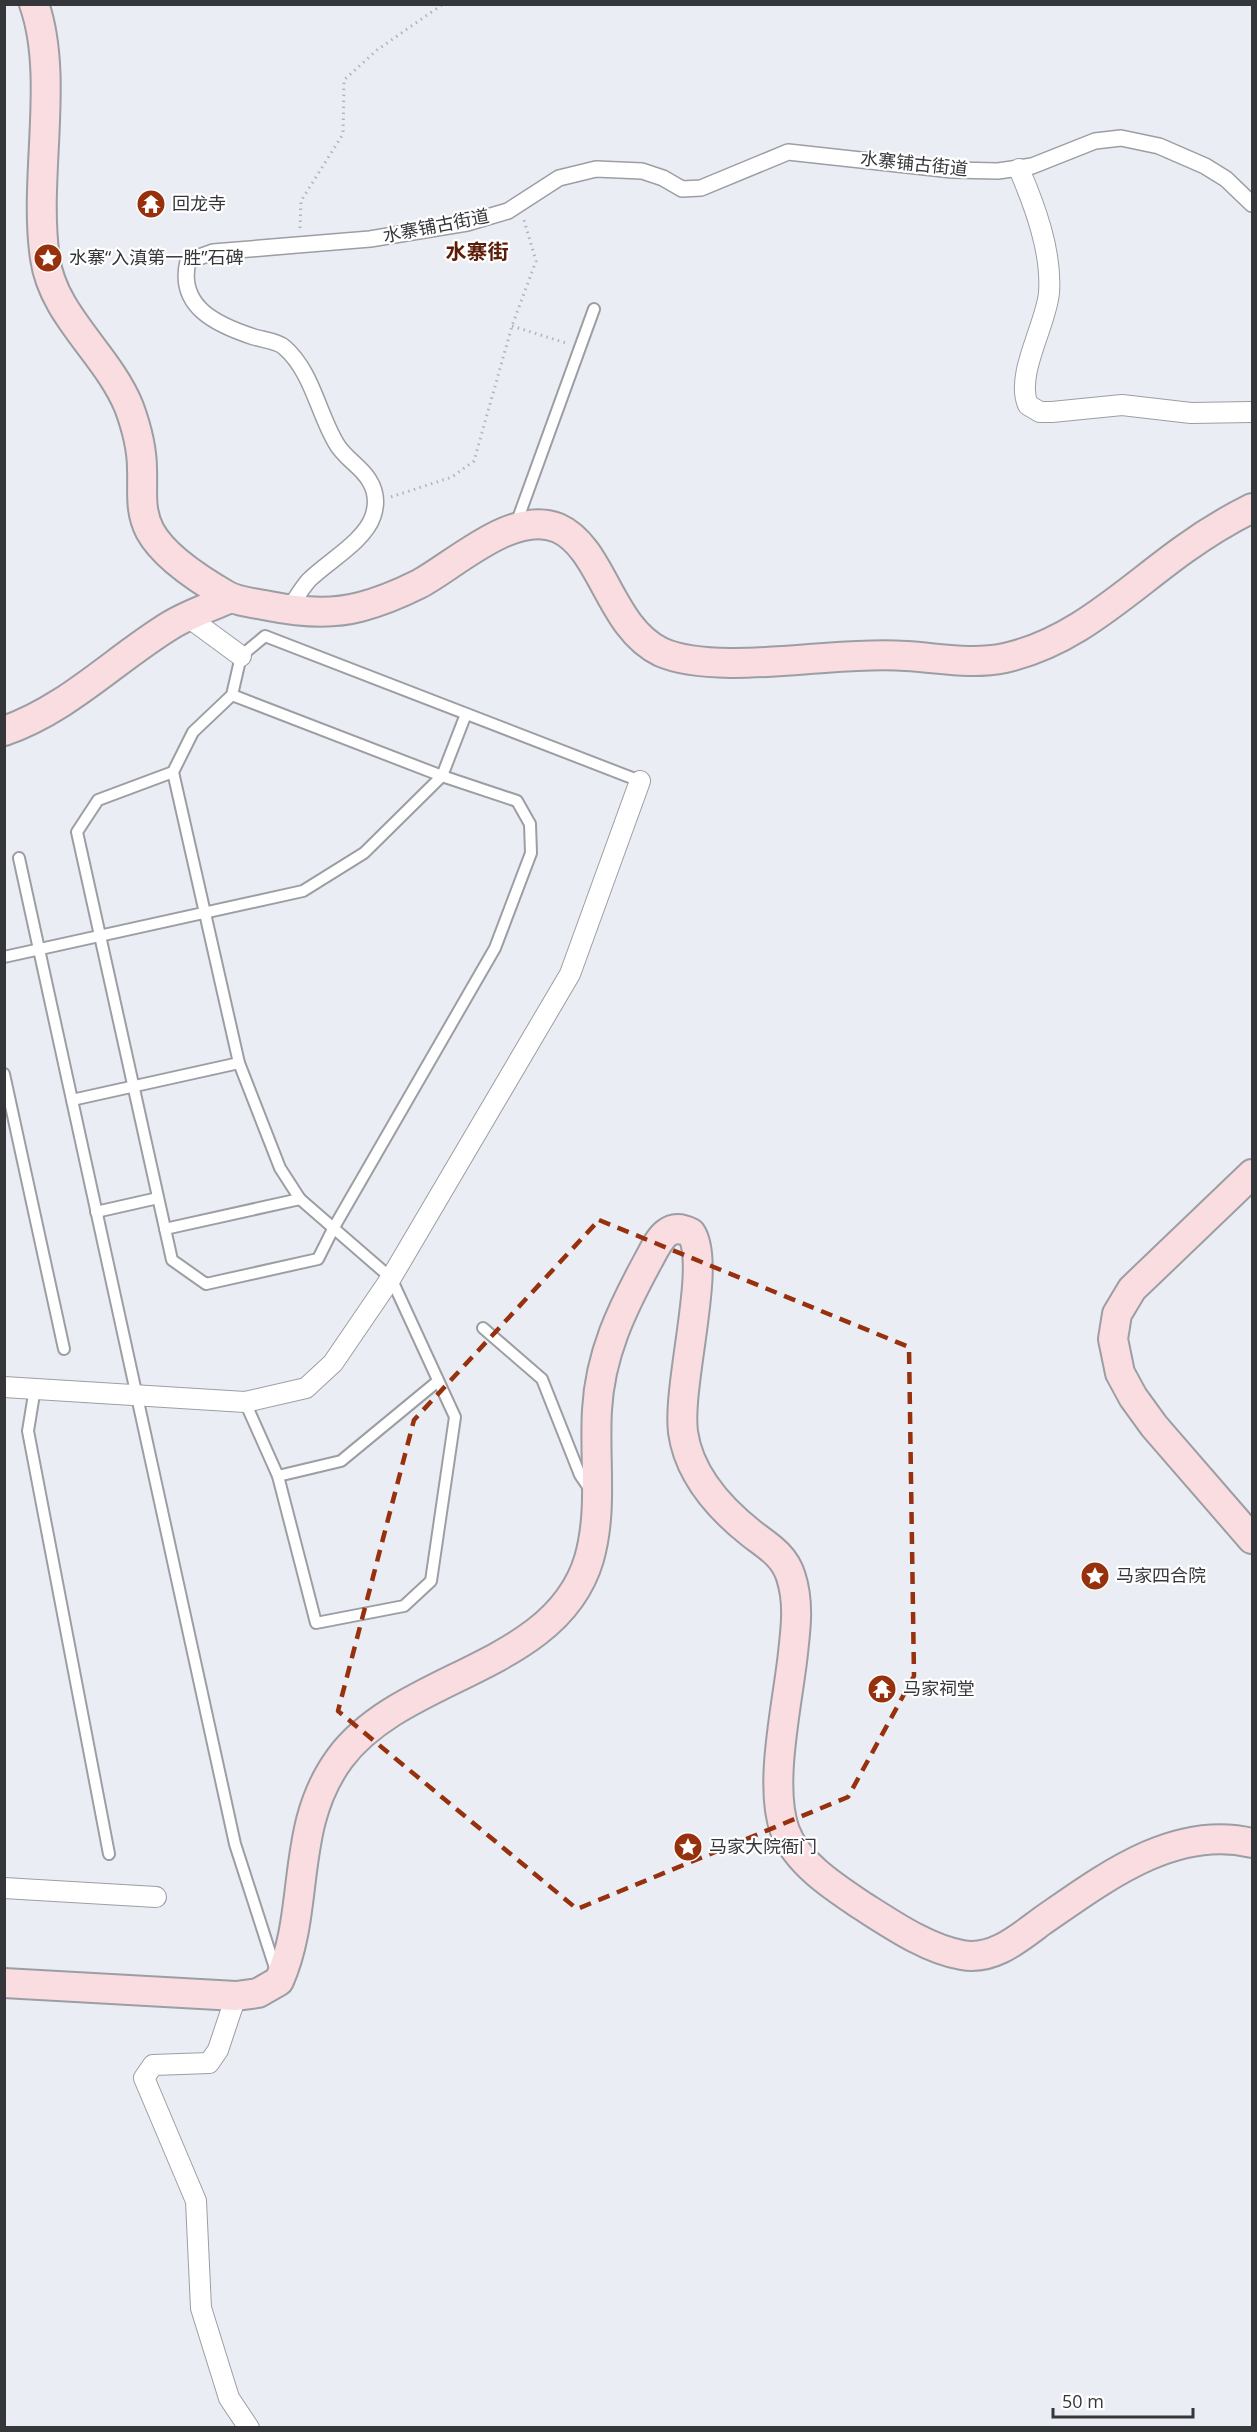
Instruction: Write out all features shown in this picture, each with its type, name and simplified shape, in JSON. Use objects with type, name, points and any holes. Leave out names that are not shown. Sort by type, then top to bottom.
[{"type":"main road","points":[[34,4],[43,37],[42,221],[48,278],[59,302],[107,366],[128,406],[140,447],[142,504],[151,533],[167,552],[230,598],[288,610],[342,610],[374,602],[416,585],[475,547],[514,530],[547,525],[570,536],[589,559],[620,612],[636,633],[652,647],[672,656],[732,662],[888,655],[972,662],[1030,651],[1077,628],[1116,603],[1209,532],[1252,508]]},
{"type":"main road","points":[[4,731],[45,713],[75,695],[155,636],[188,617],[230,598]]},
{"type":"main road","points":[[1252,1174],[1132,1289],[1117,1314],[1113,1339],[1120,1373],[1133,1397],[1166,1441],[1252,1539]]},
{"type":"main road","points":[[4,1983],[236,1996],[258,1993],[279,1981],[292,1941],[309,1823],[330,1772],[350,1746],[382,1719],[520,1642],[561,1611],[576,1589],[588,1559],[598,1502],[597,1409],[601,1375],[608,1345],[621,1310],[662,1235],[669,1231],[684,1230],[696,1240],[699,1263],[683,1391],[682,1422],[687,1448],[696,1472],[710,1494],[734,1520],[781,1557],[790,1573],[795,1591],[796,1628],[779,1790],[785,1831],[801,1856],[852,1899],[906,1931],[949,1952],[978,1956],[992,1953],[1013,1942],[1106,1878],[1152,1855],[1189,1842],[1213,1837],[1252,1843]]},
{"type":"street","name":"水寨铺古街道","points":[[375,502],[369,479],[345,456],[336,443],[307,377],[294,357],[282,345],[221,323],[202,311],[187,293],[184,278],[188,261],[213,252],[370,239],[440,229],[489,217],[519,205],[551,183],[575,172],[619,168],[642,171],[689,190],[716,183],[771,156],[788,152],[964,171],[1018,169],[1052,159],[1095,141],[1121,138],[1139,141],[1183,155],[1226,180],[1252,204]]},
{"type":"street","points":[[1018,169],[1039,222],[1049,283],[1046,306],[1026,383],[1026,399],[1032,408],[1052,412],[1122,405],[1191,413],[1252,412]]},
{"type":"street","points":[[288,610],[308,581],[365,530],[373,517],[375,502]]},
{"type":"street","points":[[188,617],[241,656]]},
{"type":"street","points":[[4,1387],[245,1402],[306,1388],[333,1363],[391,1278],[570,974],[640,781]]},
{"type":"street","points":[[4,1888],[156,1897]]},
{"type":"street","points":[[236,1996],[218,2050],[209,2064],[153,2066],[144,2078],[196,2201],[201,2308],[229,2398],[249,2427]]},
{"type":"lane","points":[[514,530],[582,348],[594,309]]},
{"type":"lane","points":[[245,1402],[278,1476],[316,1623],[404,1606],[431,1581],[455,1418],[391,1278],[300,1199],[280,1168],[238,1063],[207,913],[173,772],[193,732],[232,695],[241,656],[265,636],[640,781]]},
{"type":"lane","points":[[173,772],[98,800],[78,832],[172,1260],[206,1284],[318,1259],[333,1229],[495,948],[531,853],[530,824],[517,801],[442,776],[232,695]]},
{"type":"lane","points":[[4,957],[303,891],[364,853],[442,776],[466,714]]},
{"type":"lane","points":[[19,858],[235,1844],[279,1981]]},
{"type":"lane","points":[[72,1100],[238,1063]]},
{"type":"lane","points":[[4,1074],[64,1349]]},
{"type":"lane","points":[[96,1212],[158,1198]]},
{"type":"lane","points":[[165,1229],[300,1199]]},
{"type":"lane","points":[[483,1328],[542,1379],[580,1475],[598,1502]]},
{"type":"lane","points":[[278,1476],[341,1461],[438,1381]]},
{"type":"lane","points":[[35,1388],[28,1431],[109,1854]]},
{"type":"path","points":[[300,245],[301,201],[343,134],[344,80],[377,50],[443,4]]},
{"type":"path","points":[[375,502],[452,477],[474,461],[512,326],[536,261],[519,205]]},
{"type":"path","points":[[512,326],[582,348]]},
{"type":"highlighted area","points":[[599,1220],[909,1347],[914,1676],[848,1797],[577,1909],[338,1711],[414,1420]]},
{"type":"place","name":"回龙寺","points":[[151,204]]},
{"type":"place","name":"水寨“入滇第一胜”石碑","points":[[48,258]]},
{"type":"place","name":"马家四合院","points":[[1095,1576]]},
{"type":"place","name":"马家祠堂","points":[[882,1689]]},
{"type":"place","name":"马家大院衙门","points":[[688,1847]]},
{"type":"district","name":"水寨街","points":[[477,252]]}]
